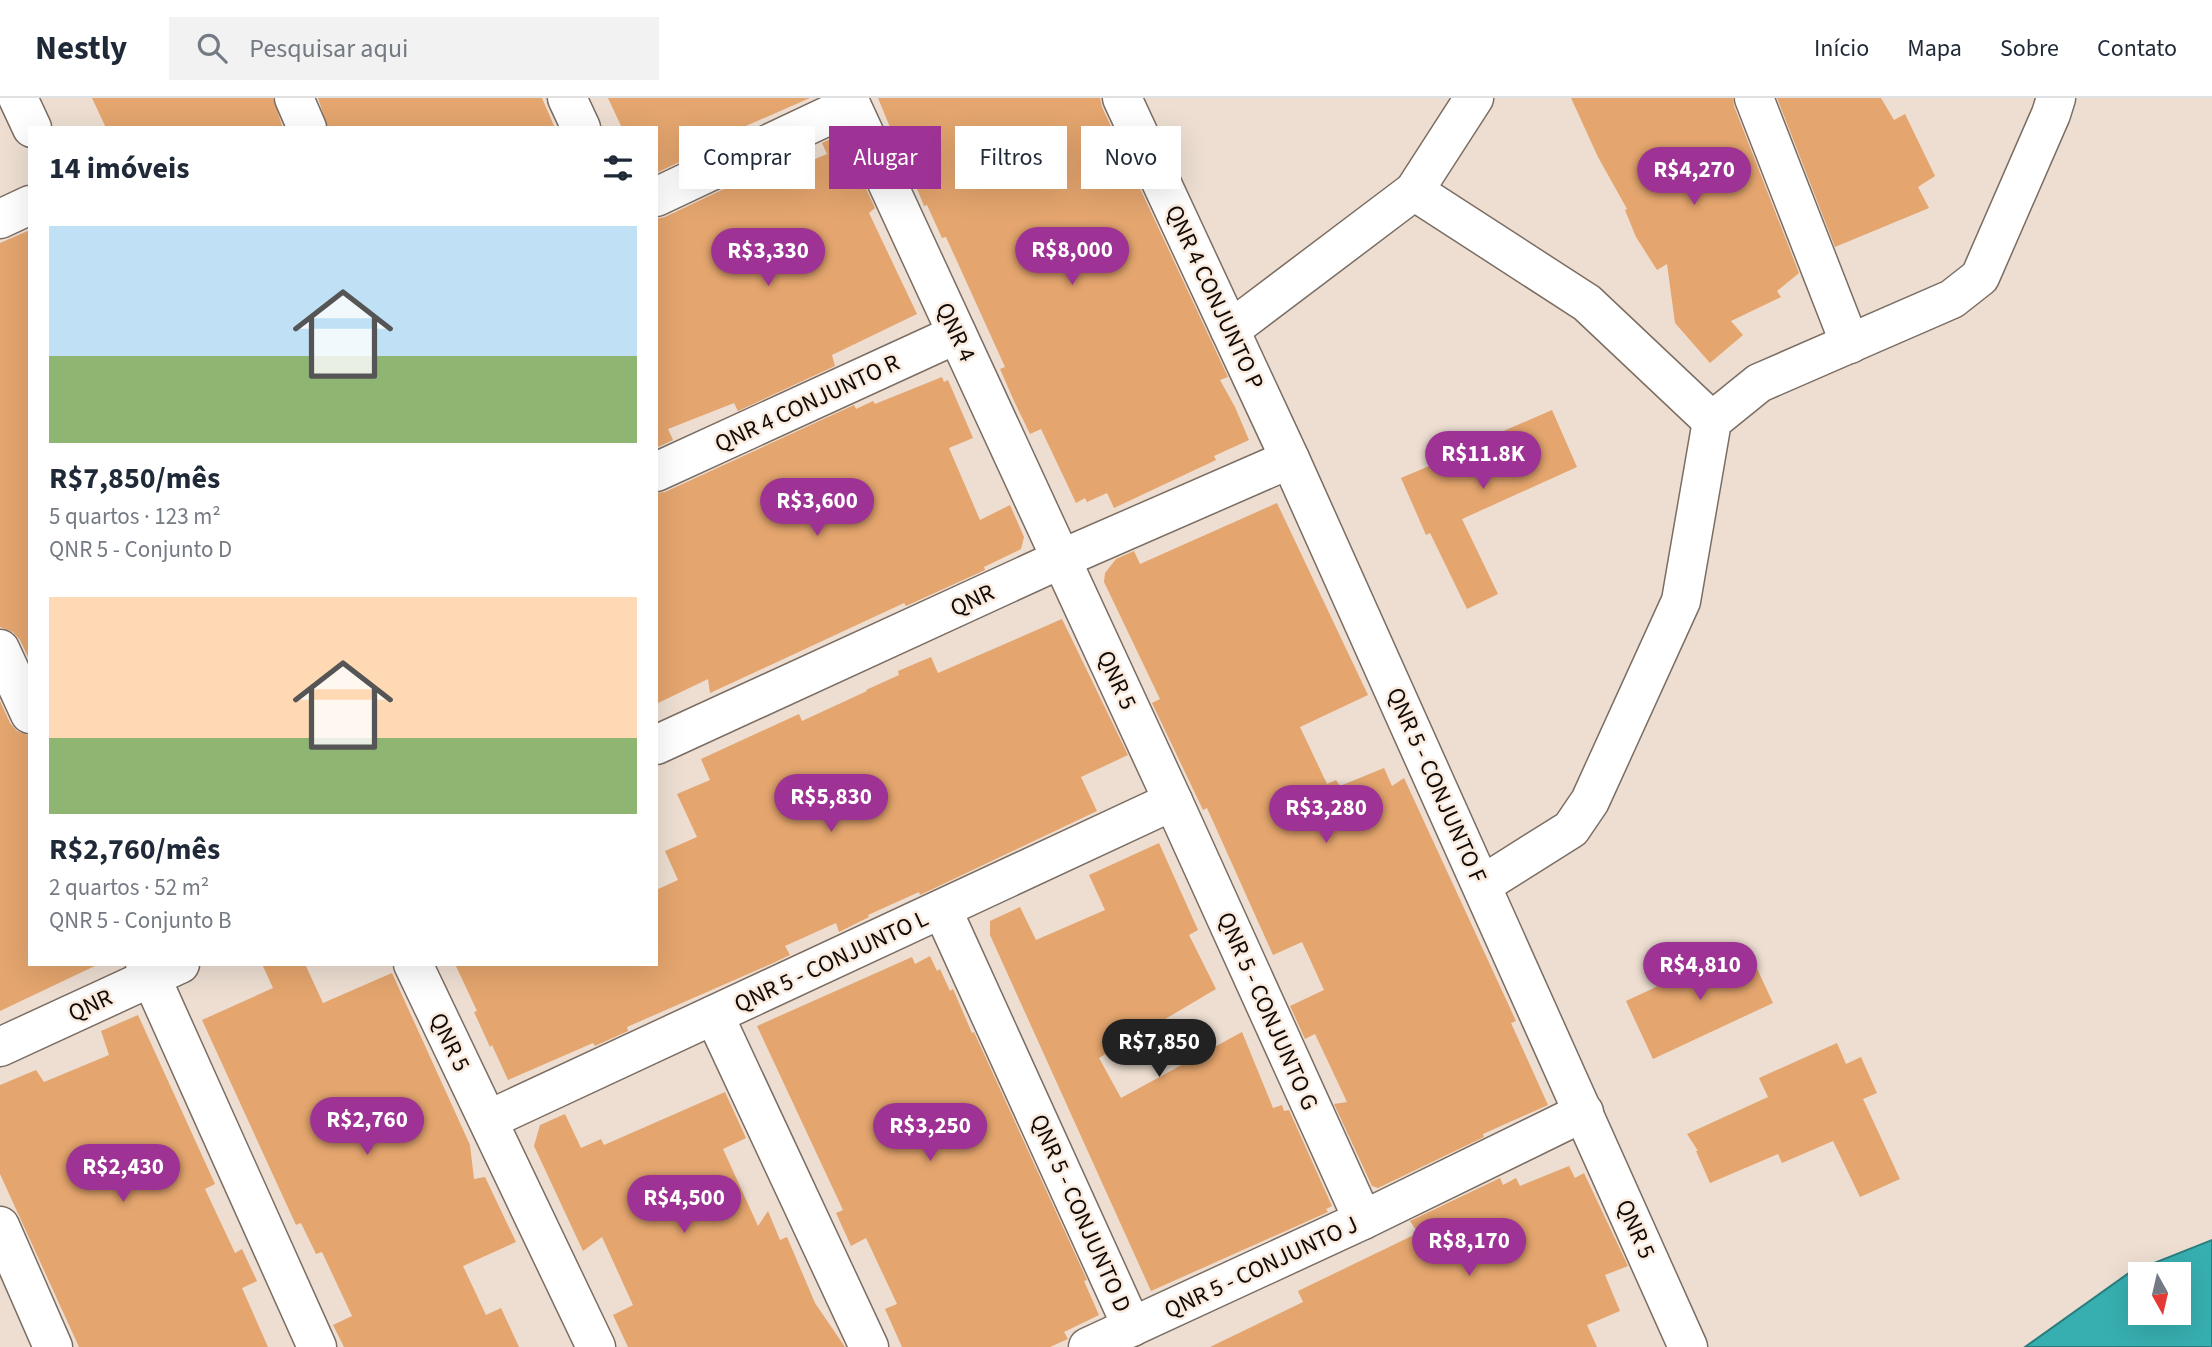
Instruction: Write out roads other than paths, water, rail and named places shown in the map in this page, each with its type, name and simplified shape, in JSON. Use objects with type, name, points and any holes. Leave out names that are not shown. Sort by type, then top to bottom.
[{"type":"street","points":[[18,98],[31,126]]},
{"type":"street","points":[[294,98],[306,126]]},
{"type":"street","points":[[567,98],[580,126]]},
{"type":"street","name":"QNR 4 CONJUNTO P","points":[[1122,98],[1290,459]]},
{"type":"street","points":[[1230,330],[1414,191],[1474,98]]},
{"type":"street","points":[[1754,98],[1850,344]]},
{"type":"street","points":[[1482,885],[1571,829],[1590,801],[1681,601],[1712,421],[1759,383],[1952,299],[1980,277],[2056,98]]},
{"type":"street","points":[[658,196],[850,101]]},
{"type":"street","name":"QNR 4","points":[[850,101],[1061,559]]},
{"type":"street","points":[[1414,191],[1587,303],[1712,421]]},
{"type":"street","points":[[0,219],[28,206]]},
{"type":"street","name":"QNR 4 CONJUNTO R","points":[[658,471],[957,334]]},
{"type":"street","name":"QNR","points":[[658,744],[1061,559],[1290,459]]},
{"type":"street","name":"QNR 5 - CONJUNTO F","points":[[1290,459],[1584,1112]]},
{"type":"street","name":"QNR 5","points":[[1061,559],[1173,801]]},
{"type":"street","points":[[0,649],[28,710]]},
{"type":"street","name":"QNR 5 - CONJUNTO L","points":[[488,1120],[1173,801]]},
{"type":"street","name":"QNR 5 - CONJUNTO G","points":[[1173,801],[1363,1220]]},
{"type":"street","name":"QNR 5 - CONJUNTO D","points":[[942,909],[1132,1327]]},
{"type":"street","name":"QNR 5","points":[[414,966],[596,1347]]},
{"type":"street","points":[[158,969],[317,1347]]},
{"type":"street","name":"QNR","points":[[0,1046],[158,969]]},
{"type":"street","points":[[713,1015],[869,1347]]},
{"type":"street","name":"QNR 5","points":[[1584,1112],[1689,1347]]},
{"type":"street","name":"QNR 5 - CONJUNTO J","points":[[1088,1347],[1363,1220],[1584,1112]]},
{"type":"street","points":[[0,1226],[53,1347]]},
{"type":"water","points":[[2212,1240],[2212,1347],[2025,1347],[2128,1274],[2128,1325],[2191,1325],[2191,1262],[2157,1262]]}]
